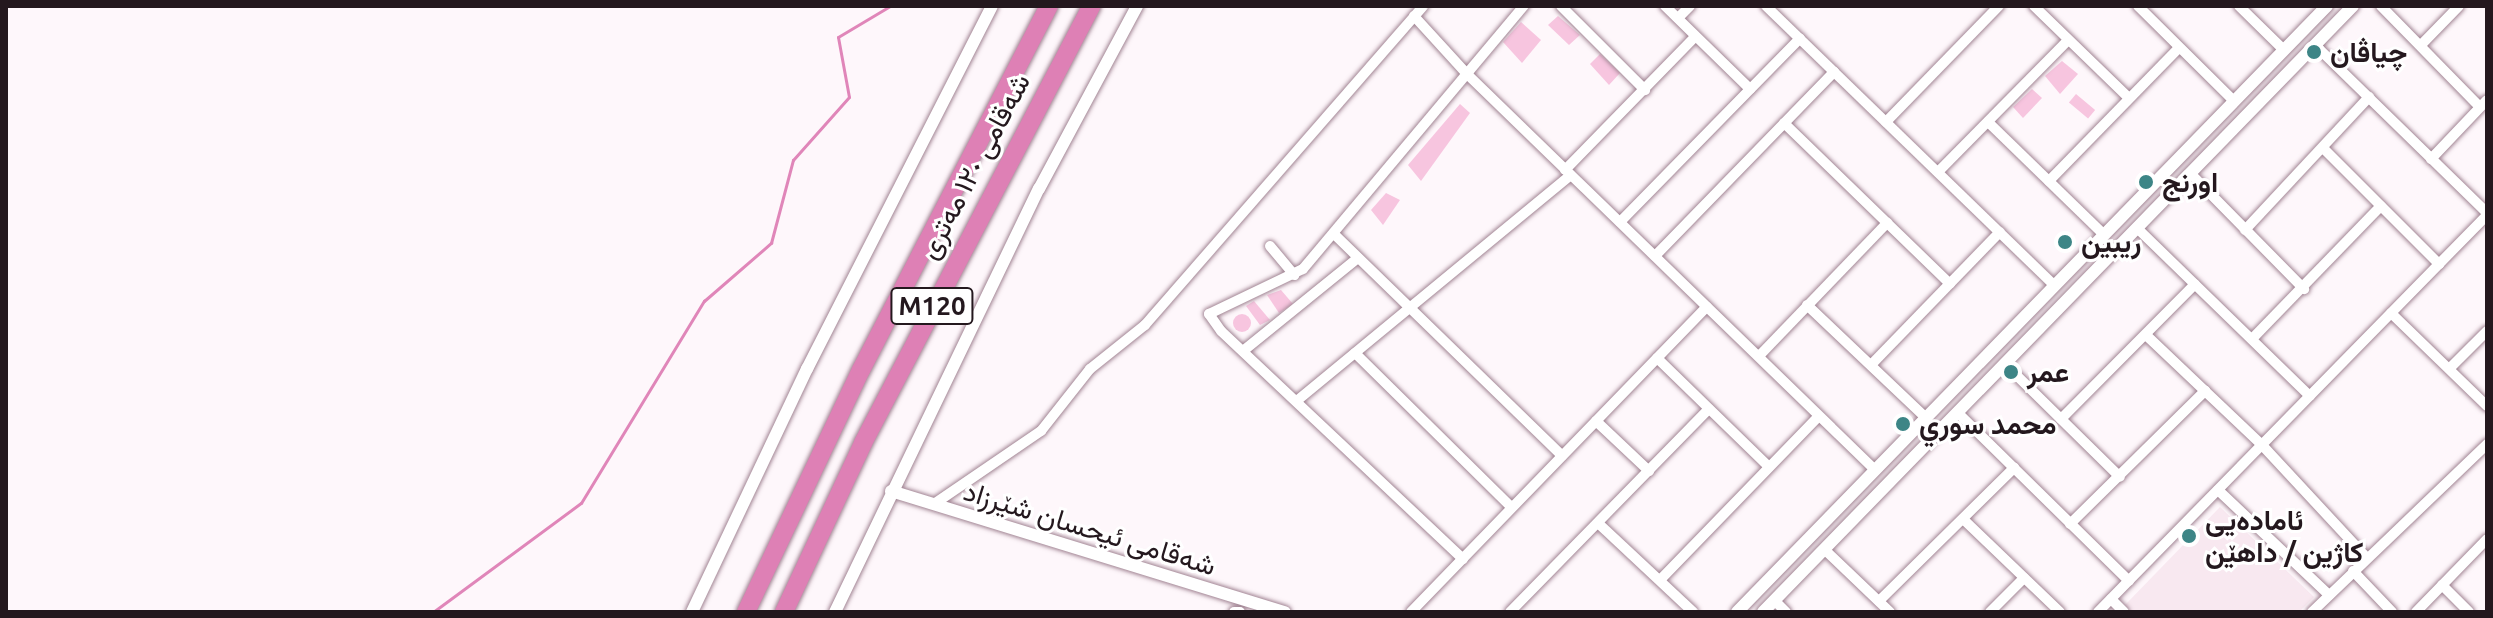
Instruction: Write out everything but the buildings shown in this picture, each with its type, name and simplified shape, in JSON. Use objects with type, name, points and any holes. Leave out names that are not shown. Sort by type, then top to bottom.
[{"type":"highway","name":"شەقامی ١٢٠ مەتری","points":[[749,605],[932,228],[1049,6]]},
{"type":"highway","name":"شەقامی ١٢٠ مەتری","points":[[784,612],[904,362],[1091,6]]},
{"type":"highway","points":[[735,612],[749,605]]},
{"type":"street","points":[[692,612],[807,369],[992,6]]},
{"type":"street","points":[[835,612],[1039,189],[1137,6]]},
{"type":"street","points":[[934,504],[1041,431],[1090,369],[1145,325],[1423,6]]},
{"type":"street","points":[[1463,559],[1299,399],[1211,321],[1213,308],[1294,275],[1334,234],[1524,6]]},
{"type":"street","points":[[1561,6],[1645,90]]},
{"type":"street","points":[[1665,6],[1750,89]]},
{"type":"street","points":[[1678,18],[1690,6]]},
{"type":"street","points":[[1766,6],[2055,286]]},
{"type":"street","points":[[1886,122],[1999,6]]},
{"type":"street","points":[[2034,6],[2129,98]]},
{"type":"street","points":[[2138,6],[2234,101]]},
{"type":"street","points":[[2239,6],[2284,50]]},
{"type":"street","points":[[1737,612],[2327,6]]},
{"type":"street","points":[[1763,612],[2353,6]]},
{"type":"street","points":[[2381,6],[2484,103],[2431,159]]},
{"type":"street","points":[[2421,45],[2459,6]]},
{"type":"street","points":[[1414,16],[1467,74],[1875,470]]},
{"type":"street","points":[[1299,399],[1568,172],[1695,37]]},
{"type":"street","points":[[1620,222],[1800,38]]},
{"type":"street","points":[[1938,172],[2068,40]]},
{"type":"street","points":[[2098,612],[2487,214],[2315,45]]},
{"type":"street","points":[[2049,181],[2179,48]]},
{"type":"street","points":[[1655,256],[1834,72]]},
{"type":"street","points":[[2245,230],[2324,149],[2369,97]]},
{"type":"street","points":[[1988,122],[2104,235]]},
{"type":"street","points":[[1784,123],[1950,284]]},
{"type":"street","points":[[2324,149],[2439,264]]},
{"type":"street","points":[[2190,173],[2304,289]]},
{"type":"street","points":[[2147,191],[2161,203]]},
{"type":"street","points":[[2252,339],[2304,289],[2381,206]]},
{"type":"street","points":[[1759,356],[1887,223]]},
{"type":"street","points":[[2137,228],[2310,396]]},
{"type":"street","points":[[1871,365],[2000,232]]},
{"type":"street","points":[[1334,234],[1562,456]]},
{"type":"street","points":[[1270,246],[1294,275]]},
{"type":"street","points":[[1243,351],[1358,258]]},
{"type":"street","points":[[2061,419],[2195,284]]},
{"type":"street","points":[[1807,305],[1926,418]]},
{"type":"street","points":[[1411,612],[1707,307]]},
{"type":"street","points":[[2391,313],[2487,406]]},
{"type":"street","points":[[2450,368],[2487,331]]},
{"type":"street","points":[[2146,335],[2262,445],[2367,558]]},
{"type":"street","points":[[1355,353],[1511,507]]},
{"type":"street","points":[[1657,358],[1769,467]]},
{"type":"street","points":[[2005,364],[2120,477]]},
{"type":"street","points":[[2070,524],[2205,391]]},
{"type":"street","points":[[1510,612],[1709,409]]},
{"type":"street","points":[[1957,412],[2129,581]]},
{"type":"street","points":[[1660,580],[1819,416]]},
{"type":"street","points":[[1596,421],[1649,471]]},
{"type":"street","points":[[2312,612],[2487,444]]},
{"type":"street","points":[[1897,448],[1909,462]]},
{"type":"street","points":[[1879,601],[2014,468]]},
{"type":"street","points":[[2218,490],[2329,595]]},
{"type":"street","name":"شەقامی ئیحسان شێرزاد","points":[[891,491],[1280,611]]},
{"type":"street","points":[[1963,519],[2060,612]]},
{"type":"street","points":[[1598,523],[1693,612]]},
{"type":"street","points":[[2416,612],[2487,539]]},
{"type":"street","points":[[1824,549],[1890,612]]},
{"type":"street","points":[[2353,571],[2392,612]]},
{"type":"street","points":[[1990,612],[2024,578]]},
{"type":"street","points":[[2442,585],[2469,612]]},
{"type":"street","points":[[2111,599],[2124,612]]},
{"type":"street","points":[[1774,600],[1786,612]]},
{"type":"street","points":[[1234,612],[1240,612]]},
{"type":"shaded area","points":[[1558,16],[1580,35],[1569,45],[1548,25]]},
{"type":"shaded area","points":[[1521,22],[1541,40],[1522,63],[1503,42]]},
{"type":"shaded area","points":[[1600,54],[1620,73],[1609,85],[1590,64]]},
{"type":"shaded area","points":[[2062,61],[2078,74],[2060,94],[2045,76]]},
{"type":"shaded area","points":[[2032,89],[2042,98],[2023,118],[2013,107]]},
{"type":"shaded area","points":[[2076,94],[2095,110],[2088,118],[2069,102]]},
{"type":"shaded area","points":[[1460,104],[1470,113],[1421,181],[1408,165]]},
{"type":"shaded area","points":[[1386,193],[1400,200],[1383,225],[1371,210]]},
{"type":"shaded area","points":[[1281,290],[1293,304],[1279,313],[1267,295]]},
{"type":"shaded area","points":[[1254,301],[1270,320],[1260,325],[1246,306]]},
{"type":"shaded area","points":[[1238,314],[1246,314],[1251,323],[1249,330],[1238,332],[1233,327],[1233,319]]},
{"type":"shaded area","points":[[2220,507],[2314,597],[2299,612],[2132,612],[2125,605]]},
{"type":"waterway","points":[[433,612],[581,503],[704,301],[771,243],[793,160],[849,97],[838,37],[890,6]]},
{"type":"place","name":"چياڤان","points":[[2314,52]]},
{"type":"place","name":"اورنج","points":[[2146,182]]},
{"type":"place","name":"ريبين","points":[[2065,242]]},
{"type":"place","name":"عمر","points":[[2011,372]]},
{"type":"place","name":"محمد سوري","points":[[1903,424]]},
{"type":"place","name":"ئامادەيی کاژين / داهێن","points":[[2189,536]]}]
